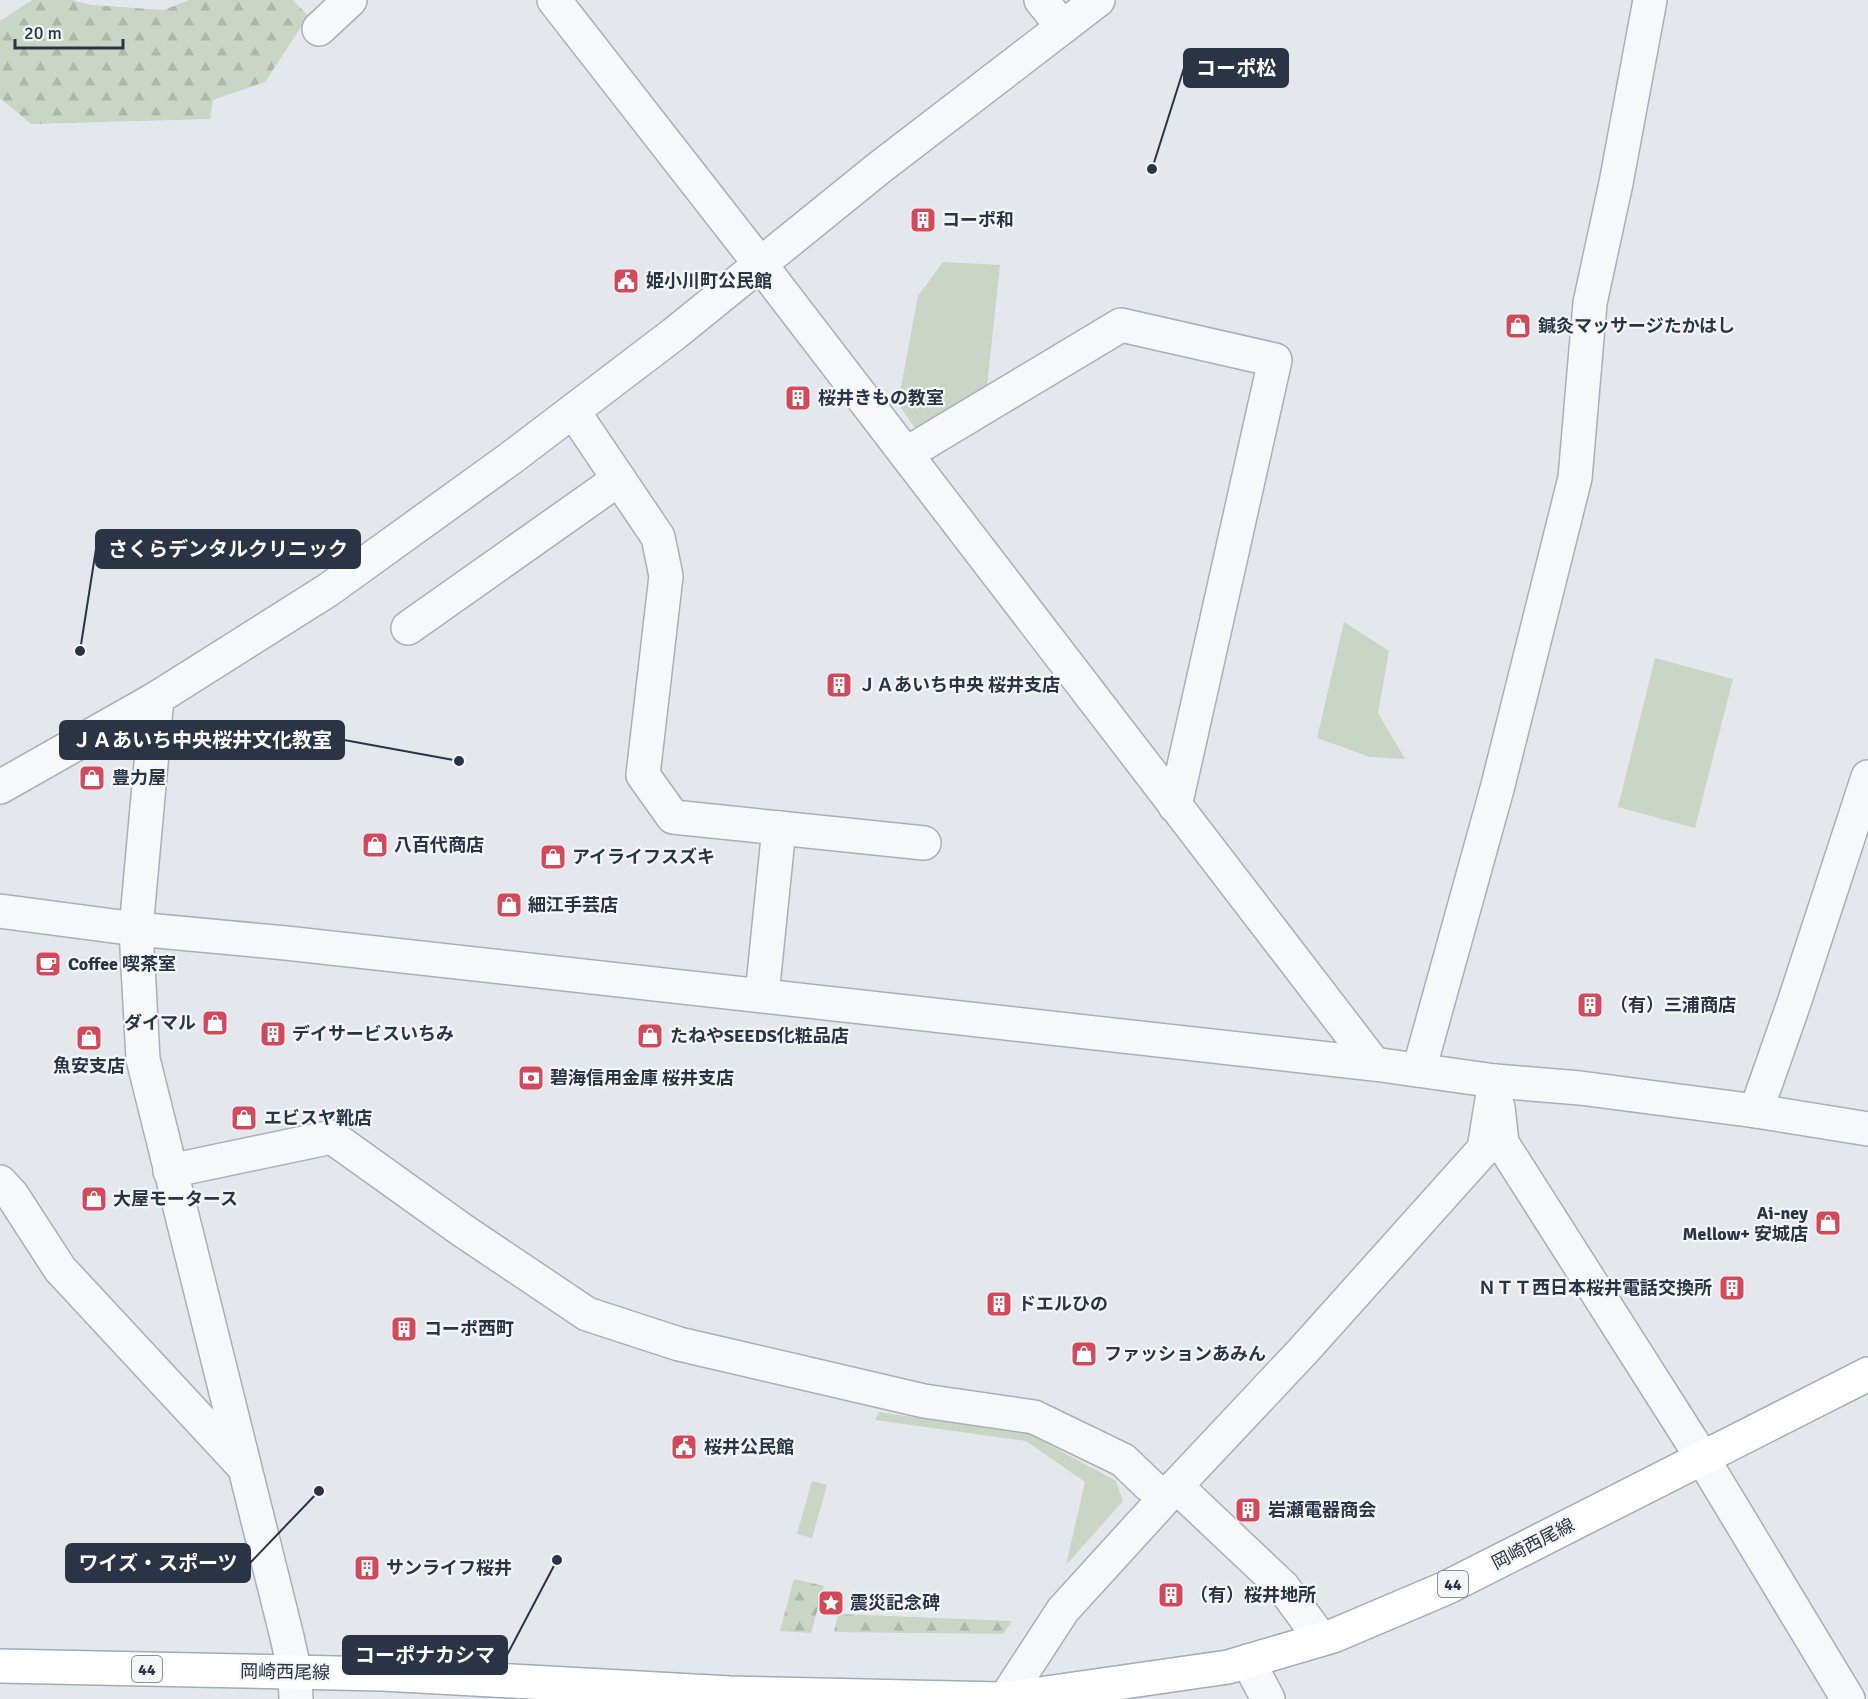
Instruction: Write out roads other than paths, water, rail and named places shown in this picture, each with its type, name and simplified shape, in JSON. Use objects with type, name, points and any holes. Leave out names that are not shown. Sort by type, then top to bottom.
[{"type":"main road","name":"岡崎西尾線","points":[[0,1666],[296,1686],[383,1674],[605,1693],[730,1693],[1004,1699],[1228,1667],[1333,1636],[1446,1588],[1868,1374]]},
{"type":"street","points":[[319,29],[350,0]]},
{"type":"street","points":[[554,0],[760,264],[1374,1064]]},
{"type":"street","points":[[1041,0],[1063,27]]},
{"type":"street","points":[[0,787],[157,698],[328,590],[511,458],[674,334],[879,168],[1098,0]]},
{"type":"street","points":[[1419,1070],[1497,789],[1575,478],[1590,303],[1616,183],[1650,0]]},
{"type":"street","points":[[906,454],[1121,325],[1275,360],[1175,806]]},
{"type":"street","points":[[573,411],[658,537],[666,576],[644,775],[673,817],[924,843]]},
{"type":"street","points":[[408,628],[619,479]]},
{"type":"street","points":[[157,698],[136,929],[143,1059],[245,1468],[296,1686]]},
{"type":"street","points":[[1756,1111],[1865,796]]},
{"type":"street","points":[[762,995],[779,828]]},
{"type":"street","points":[[0,911],[136,929],[762,995],[1374,1064],[1495,1081],[1580,1088],[1756,1111],[1868,1130]]},
{"type":"street","points":[[1495,1081],[1502,1143],[1702,1459],[1848,1699]]},
{"type":"street","points":[[1004,1699],[1063,1610],[1303,1350],[1484,1149],[1495,1081]]},
{"type":"street","points":[[170,1171],[332,1137],[462,1230],[587,1314],[679,1344],[924,1401],[1034,1417],[1123,1460],[1149,1485],[1170,1492],[1282,1587],[1321,1639]]},
{"type":"street","points":[[0,1182],[12,1195],[60,1269],[245,1468]]},
{"type":"street","points":[[1248,1661],[1268,1699]]},
{"type":"place","name":"コーポ松","points":[[1152,169]]},
{"type":"place","name":"コーポ和","points":[[923,220]]},
{"type":"place","name":"姫小川町公民館","points":[[626,281]]},
{"type":"place","name":"鍼灸マッサージたかはし","points":[[1518,326]]},
{"type":"place","name":"桜井きもの教室","points":[[798,398]]},
{"type":"place","name":"さくらデンタルクリニック","points":[[80,651]]},
{"type":"place","name":"ＪＡあいち中央 桜井支店","points":[[839,685]]},
{"type":"place","name":"ＪＡあいち中央桜井文化教室","points":[[459,761]]},
{"type":"place","name":"豊力屋","points":[[92,778]]},
{"type":"place","name":"八百代商店","points":[[375,845]]},
{"type":"place","name":"アイライフスズキ","points":[[553,857]]},
{"type":"place","name":"細江手芸店","points":[[509,905]]},
{"type":"place","name":"Coffee 喫茶室","points":[[48,964]]},
{"type":"place","name":"（有）三浦商店","points":[[1590,1005]]},
{"type":"place","name":"ダイマル","points":[[215,1023]]},
{"type":"place","name":"デイサービスいちみ","points":[[273,1034]]},
{"type":"place","name":"たねやSEEDS化粧品店","points":[[650,1036]]},
{"type":"place","name":"魚安支店","points":[[89,1038]]},
{"type":"place","name":"碧海信用金庫 桜井支店","points":[[531,1078]]},
{"type":"place","name":"エビスヤ靴店","points":[[244,1118]]},
{"type":"place","name":"大屋モータース","points":[[94,1199]]},
{"type":"place","name":"Ai-ney Mellow+ 安城店","points":[[1828,1223]]},
{"type":"place","name":"ＮＴＴ西日本桜井電話交換所","points":[[1732,1288]]},
{"type":"place","name":"ドエルひの","points":[[999,1304]]},
{"type":"place","name":"コーポ西町","points":[[404,1329]]},
{"type":"place","name":"ファッションあみん","points":[[1084,1354]]},
{"type":"place","name":"桜井公民館","points":[[684,1447]]},
{"type":"place","name":"ワイズ・スポーツ","points":[[319,1491]]},
{"type":"place","name":"岩瀬電器商会","points":[[1248,1510]]},
{"type":"place","name":"コーポナカシマ","points":[[557,1560]]},
{"type":"place","name":"サンライフ桜井","points":[[367,1568]]},
{"type":"place","name":"（有）桜井地所","points":[[1171,1595]]},
{"type":"place","name":"震災記念碑","points":[[831,1603]]}]
